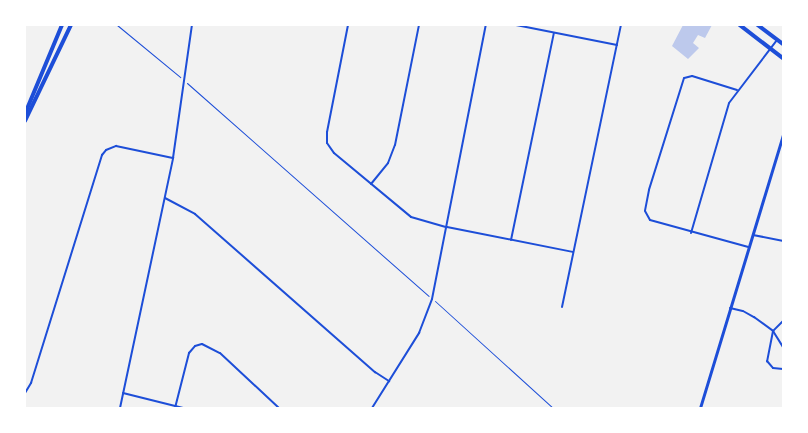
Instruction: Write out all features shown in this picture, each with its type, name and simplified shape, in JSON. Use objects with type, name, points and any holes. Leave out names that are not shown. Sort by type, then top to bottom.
[{"type":"main road","points":[[25,114],[62,25]]},
{"type":"main road","points":[[25,121],[71,25]]},
{"type":"main road","points":[[740,25],[783,58]]},
{"type":"main road","points":[[758,25],[783,44]]},
{"type":"street","points":[[120,408],[173,158],[192,25]]},
{"type":"street","points":[[348,25],[327,132],[327,143],[334,153],[411,217],[447,227],[573,252]]},
{"type":"street","points":[[371,184],[388,163],[395,145],[420,25]]},
{"type":"street","points":[[372,408],[419,332],[432,299],[486,25]]},
{"type":"street","points":[[516,25],[617,45]]},
{"type":"street","points":[[562,307],[621,25]]},
{"type":"street","points":[[511,240],[554,33]]},
{"type":"street","points":[[691,233],[729,103],[737,90],[777,40]]},
{"type":"street","points":[[737,90],[692,76],[684,78],[649,190],[645,211],[650,220],[691,233],[748,247]]},
{"type":"street","points":[[700,408],[783,135]]},
{"type":"street","points":[[25,393],[31,383],[102,155],[106,150],[116,146],[173,158]]},
{"type":"street","points":[[164,198],[195,214],[375,372],[389,381]]},
{"type":"street","points":[[752,235],[783,241]]},
{"type":"street","points":[[730,308],[743,311],[772,331],[783,347]]},
{"type":"street","points":[[783,321],[772,331],[768,362],[773,368],[783,369]]},
{"type":"street","points":[[175,407],[189,353],[194,346],[202,344],[220,353],[279,408]]},
{"type":"street","points":[[123,394],[183,408]]},
{"type":"path","points":[[117,25],[185,80],[553,408]]},
{"type":"building","points":[[683,25],[712,25],[705,38],[698,35],[693,43],[699,48],[688,59],[672,46]]}]
